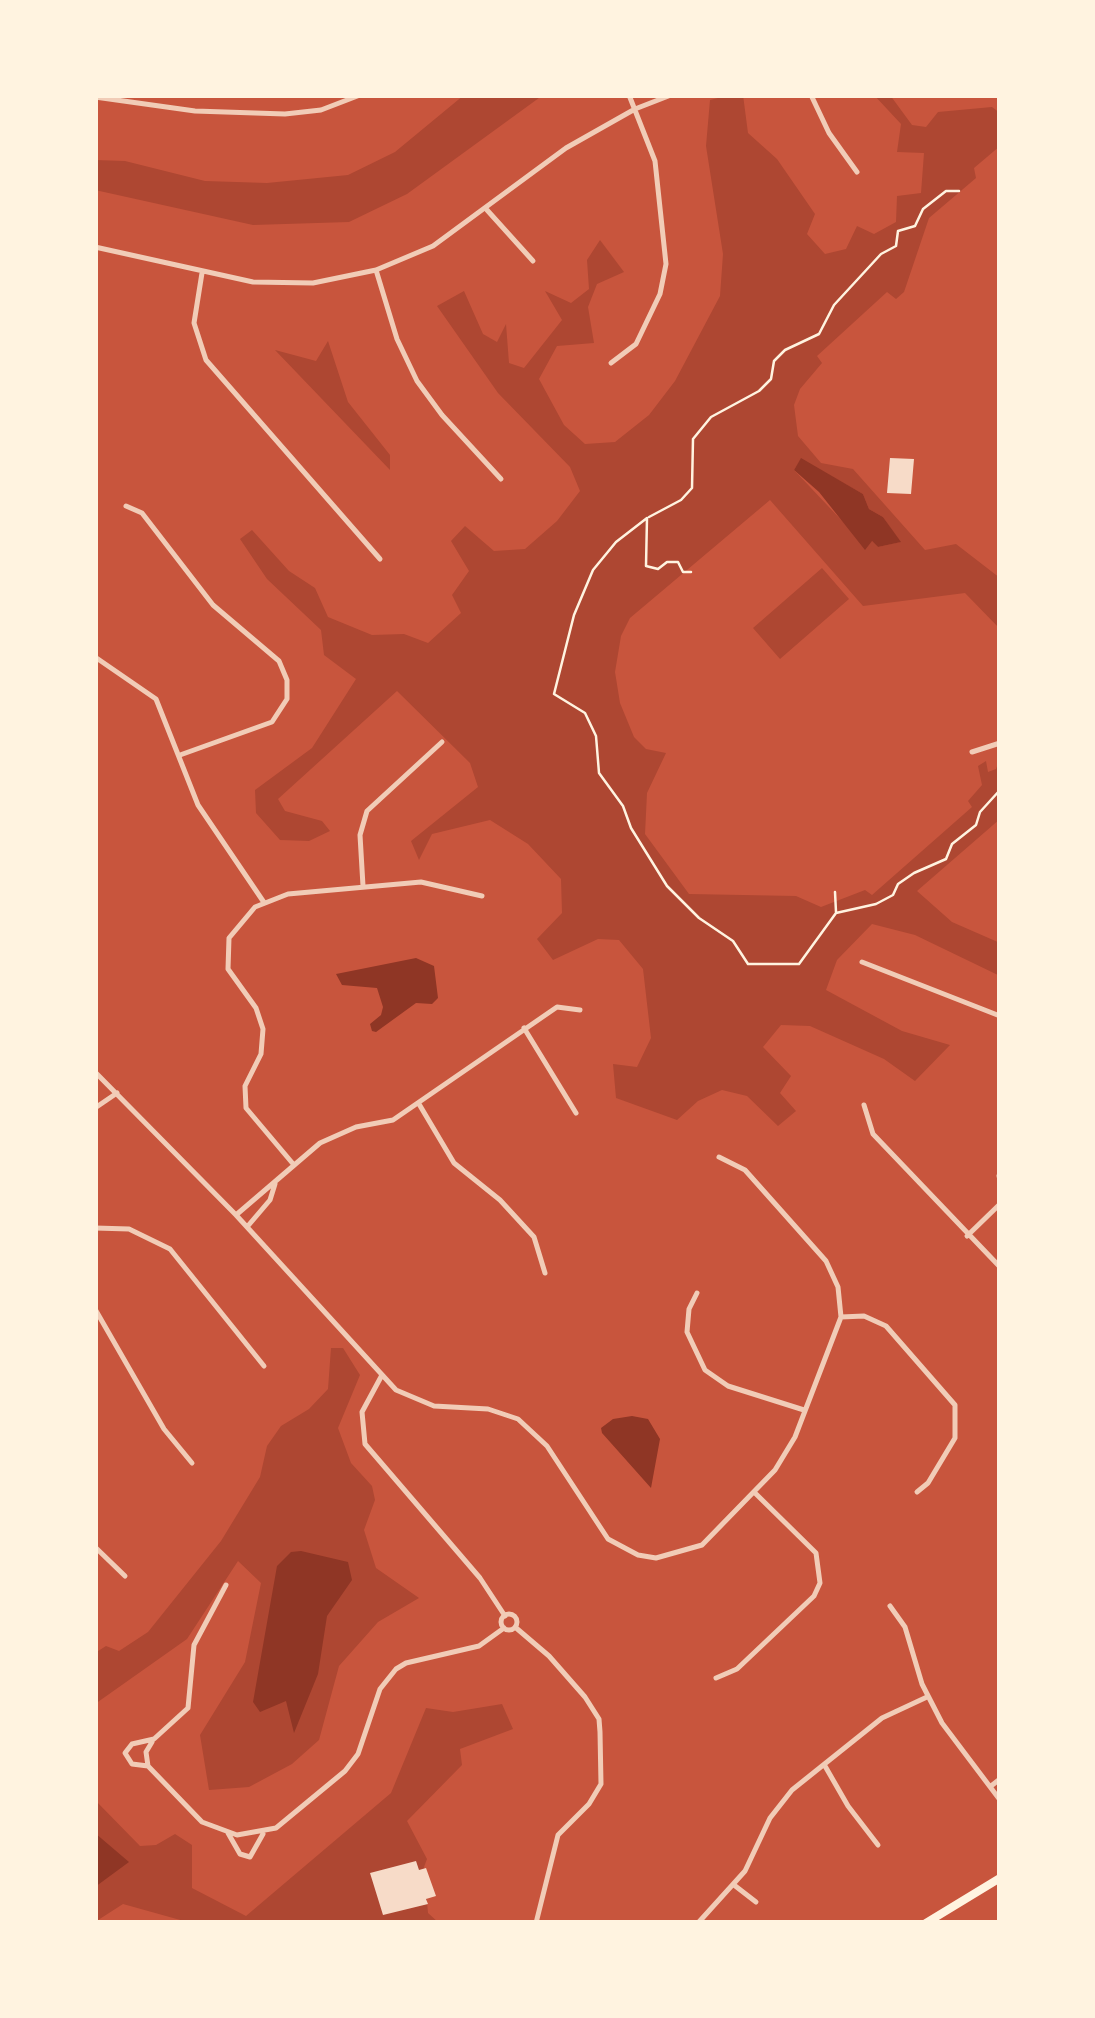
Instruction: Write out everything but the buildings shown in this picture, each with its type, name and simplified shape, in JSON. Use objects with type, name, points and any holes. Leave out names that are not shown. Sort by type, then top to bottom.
[{"type":"main road","points":[[926,1923],[1000,1878]]},
{"type":"street","points":[[95,98],[195,111],[285,114],[321,110],[360,95]]},
{"type":"street","points":[[611,362],[636,344],[660,294],[666,264],[656,161],[630,95]]},
{"type":"street","points":[[95,247],[202,272],[290,284],[376,270],[432,246],[488,210],[545,162],[635,108],[671,95]]},
{"type":"street","points":[[811,95],[829,133],[857,172]]},
{"type":"street","points":[[488,210],[533,261]]},
{"type":"street","points":[[376,270],[397,339],[417,381],[442,415],[502,478]]},
{"type":"street","points":[[202,272],[194,322],[206,360],[380,559]]},
{"type":"street","points":[[126,506],[142,513],[212,605],[279,661],[287,680],[288,699],[272,722],[180,755]]},
{"type":"street","points":[[95,657],[156,699],[198,805],[263,901]]},
{"type":"street","points":[[362,886],[360,835],[368,811],[442,742]]},
{"type":"street","points":[[972,752],[1000,743]]},
{"type":"street","points":[[294,1164],[246,1108],[245,1086],[260,1054],[263,1028],[256,1008],[232,978],[226,959],[228,938],[263,901],[362,886],[435,882],[482,896]]},
{"type":"street","points":[[862,962],[1000,1016]]},
{"type":"street","points":[[236,1215],[294,1164],[336,1134],[393,1120],[460,1070],[557,1008],[580,1010]]},
{"type":"street","points":[[524,1028],[576,1114]]},
{"type":"street","points":[[95,1072],[236,1215],[383,1375],[415,1400],[503,1412],[532,1429],[596,1526],[622,1549],[638,1555],[674,1557],[702,1546],[754,1492],[787,1453],[841,1317],[838,1288],[826,1261],[745,1170],[719,1157]]},
{"type":"street","points":[[95,1108],[117,1093]]},
{"type":"street","points":[[419,1104],[454,1163],[500,1200],[534,1237],[545,1273]]},
{"type":"street","points":[[864,1105],[874,1134],[1000,1267]]},
{"type":"street","points":[[247,1227],[270,1200],[275,1184]]},
{"type":"street","points":[[967,1236],[1000,1204]]},
{"type":"street","points":[[95,1228],[129,1228],[170,1249],[264,1366]]},
{"type":"street","points":[[697,1292],[689,1309],[688,1332],[693,1353],[705,1370],[728,1386],[804,1410]]},
{"type":"street","points":[[95,1309],[164,1429],[192,1463]]},
{"type":"street","points":[[841,1317],[864,1316],[886,1326],[955,1405],[954,1438],[928,1483],[916,1492]]},
{"type":"street","points":[[383,1375],[362,1412],[365,1444],[480,1578],[505,1616],[504,1628]]},
{"type":"street","points":[[716,1678],[737,1669],[814,1596],[820,1584],[816,1553],[754,1492]]},
{"type":"street","points":[[95,1547],[126,1576]]},
{"type":"street","points":[[226,1585],[194,1645],[188,1708],[146,1752],[148,1766],[190,1813],[228,1833],[236,1840],[240,1854],[250,1857],[266,1832],[304,1808],[352,1762],[388,1676],[406,1663],[479,1646],[504,1628],[515,1628],[549,1656],[599,1719],[600,1784],[590,1804],[558,1835],[536,1923]]},
{"type":"street","points":[[890,1606],[905,1627],[928,1697],[942,1724],[1000,1800]]},
{"type":"street","points":[[505,1616],[516,1618],[515,1628]]},
{"type":"street","points":[[698,1923],[734,1886],[782,1800],[882,1718],[928,1697]]},
{"type":"street","points":[[148,1766],[132,1764],[126,1753],[132,1744],[154,1740]]},
{"type":"street","points":[[825,1766],[848,1806],[878,1845]]},
{"type":"street","points":[[991,1786],[1000,1779]]},
{"type":"street","points":[[228,1833],[266,1832]]},
{"type":"street","points":[[734,1886],[756,1902]]},
{"type":"path","points":[[959,191],[946,191],[923,209],[915,226],[898,231],[896,246],[881,254],[834,304],[819,334],[785,350],[774,361],[770,379],[759,391],[711,416],[693,438],[692,488],[681,500],[647,518],[616,542],[593,570],[574,615],[554,694],[585,713],[596,736],[599,773],[624,806],[631,828],[667,886],[699,918],[733,941],[748,964],[798,964],[836,914],[876,904],[893,895],[898,884],[946,859],[952,844],[976,826],[980,812],[1000,790]]},
{"type":"path","points":[[647,518],[646,566],[658,569],[666,562],[678,562],[683,572],[692,572]]},
{"type":"path","points":[[834,892],[836,914]]},
{"type":"shaded area","points":[[464,95],[543,95],[407,194],[349,222],[253,225],[95,190],[95,160],[125,161],[205,181],[267,183],[348,175],[395,152]]},
{"type":"shaded area","points":[[743,95],[748,133],[777,159],[815,214],[807,234],[825,254],[846,249],[857,226],[874,234],[896,222],[897,196],[921,193],[924,153],[897,152],[901,124],[874,95],[890,95],[912,125],[926,127],[938,112],[992,107],[1000,113],[1000,146],[974,168],[976,178],[929,218],[904,292],[896,299],[887,292],[817,356],[822,363],[800,389],[794,405],[798,436],[821,463],[853,469],[925,550],[956,544],[1000,578],[1000,629],[965,593],[863,606],[770,500],[630,618],[621,636],[615,672],[620,703],[634,737],[646,749],[666,753],[647,793],[645,834],[689,894],[796,896],[821,907],[865,890],[872,895],[972,807],[968,801],[982,785],[978,766],[986,761],[988,772],[996,769],[1000,758],[1000,819],[917,891],[952,922],[1000,943],[1000,976],[915,935],[872,924],[837,960],[826,990],[902,1031],[950,1045],[915,1081],[884,1059],[810,1026],[781,1025],[763,1047],[791,1076],[780,1093],[796,1111],[778,1126],[747,1096],[722,1090],[698,1101],[677,1120],[616,1098],[613,1064],[637,1067],[651,1038],[643,969],[619,940],[598,939],[553,960],[537,939],[562,913],[561,879],[528,844],[490,820],[432,834],[419,860],[411,841],[478,787],[470,763],[397,691],[278,799],[285,811],[322,821],[330,831],[309,841],[280,840],[256,813],[255,790],[312,748],[356,679],[324,655],[321,630],[267,579],[240,539],[252,530],[289,571],[315,588],[328,617],[372,635],[404,634],[428,643],[461,613],[452,595],[469,571],[451,541],[465,526],[494,551],[525,549],[557,521],[580,491],[570,467],[498,393],[437,306],[464,291],[483,334],[497,342],[506,324],[509,363],[524,368],[562,320],[545,291],[571,303],[589,289],[587,260],[600,240],[624,272],[597,284],[588,307],[594,343],[557,346],[539,379],[564,425],[585,444],[615,442],[649,415],[675,381],[720,296],[723,254],[706,146],[710,100]],"holes":[[[801,459],[863,494],[869,509],[883,517],[900,542],[878,547],[872,541],[862,542],[794,470]]]},
{"type":"shaded area","points":[[328,341],[348,402],[390,455],[390,470],[275,350],[316,361]]},
{"type":"shaded area","points":[[801,458],[863,494],[869,509],[883,517],[901,542],[878,547],[872,541],[865,550],[819,492],[794,470]]},
{"type":"shaded area","points":[[822,568],[849,599],[780,659],[753,628]]},
{"type":"shaded area","points":[[416,958],[434,966],[438,998],[432,1004],[416,1003],[372,1031],[370,1024],[381,1015],[383,1007],[377,988],[342,985],[336,974]]},
{"type":"shaded area","points":[[331,1348],[343,1348],[360,1375],[338,1428],[351,1463],[372,1486],[375,1500],[364,1530],[376,1568],[419,1598],[378,1622],[339,1666],[319,1740],[292,1764],[249,1787],[209,1790],[200,1735],[245,1662],[261,1583],[238,1561],[187,1639],[95,1704],[95,1653],[106,1646],[119,1651],[148,1632],[221,1541],[260,1477],[267,1446],[281,1426],[309,1409],[328,1389]]},
{"type":"shaded area","points":[[613,1419],[648,1419],[660,1439],[651,1488],[602,1433],[601,1428]]},
{"type":"shaded area","points":[[291,1552],[348,1562],[352,1580],[327,1616],[318,1674],[294,1733],[286,1701],[260,1712],[253,1702],[277,1566]]},
{"type":"shaded area","points":[[502,1704],[513,1729],[460,1749],[462,1765],[407,1821],[427,1859],[424,1867],[428,1913],[439,1923],[191,1923],[123,1904],[95,1922],[95,1800],[140,1846],[156,1845],[175,1834],[192,1845],[192,1888],[246,1916],[391,1793],[426,1708],[453,1712]]},
{"type":"shaded area","points":[[95,1833],[129,1862],[95,1887]]}]
